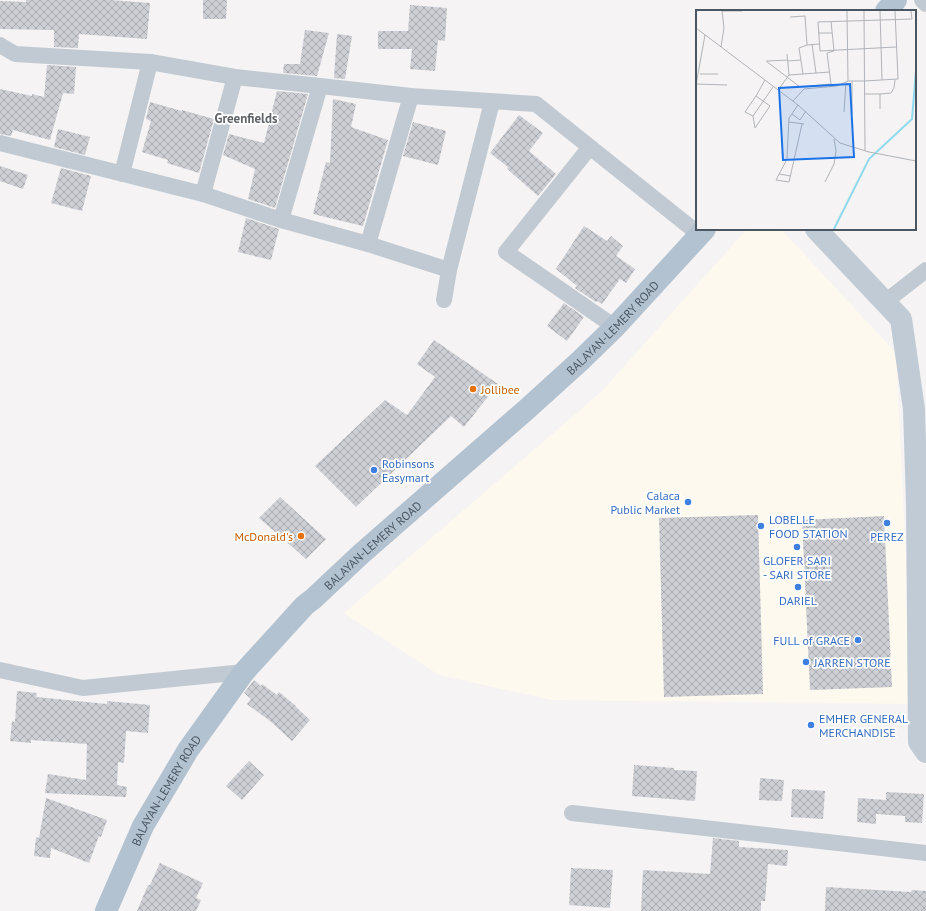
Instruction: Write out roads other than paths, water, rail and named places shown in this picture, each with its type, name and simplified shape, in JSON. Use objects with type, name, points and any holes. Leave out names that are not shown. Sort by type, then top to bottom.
[{"type":"main road","points":[[887,10],[896,0]]},
{"type":"main road","name":"BALAYAN-LEMERY ROAD","points":[[106,911],[143,826],[188,750],[244,672],[305,605],[377,539],[526,410],[580,361],[615,327],[702,232]]},
{"type":"street","points":[[922,0],[926,4]]},
{"type":"street","points":[[0,45],[15,54],[150,62],[235,77],[411,96],[536,104],[696,227]]},
{"type":"street","points":[[122,174],[150,62]]},
{"type":"street","points":[[203,194],[235,77]]},
{"type":"street","points":[[281,220],[320,86]]},
{"type":"street","points":[[368,244],[411,96]]},
{"type":"street","points":[[444,300],[449,270],[492,102]]},
{"type":"street","points":[[0,143],[203,194],[281,220],[368,244],[449,270]]},
{"type":"street","points":[[590,147],[506,252],[615,327]]},
{"type":"street","points":[[817,230],[901,319],[914,409],[917,504],[919,742],[926,752]]},
{"type":"street","points":[[885,302],[926,270]]},
{"type":"street","points":[[926,270],[926,277]]},
{"type":"street","points":[[0,670],[83,688],[244,672]]},
{"type":"street","points":[[572,813],[926,853]]},
{"type":"place","name":"Jollibee","points":[[473,389]]},
{"type":"place","name":"Robinsons Easymart","points":[[374,470]]},
{"type":"place","name":"Calaca Public Market","points":[[688,502]]},
{"type":"place","name":"PEREZ","points":[[887,523]]},
{"type":"place","name":"LOBELLE FOOD STATION","points":[[761,526]]},
{"type":"place","name":"McDonald's","points":[[301,536]]},
{"type":"place","name":"GLOFER SARI - SARI STORE","points":[[797,547]]},
{"type":"place","name":"DARIEL","points":[[798,587]]},
{"type":"place","name":"FULL of GRACE","points":[[858,640]]},
{"type":"place","name":"JARREN STORE","points":[[806,662]]},
{"type":"place","name":"EMHER GENERAL MERCHANDISE","points":[[811,725]]},
{"type":"district","name":"Greenfields","points":[[246,118]]}]
